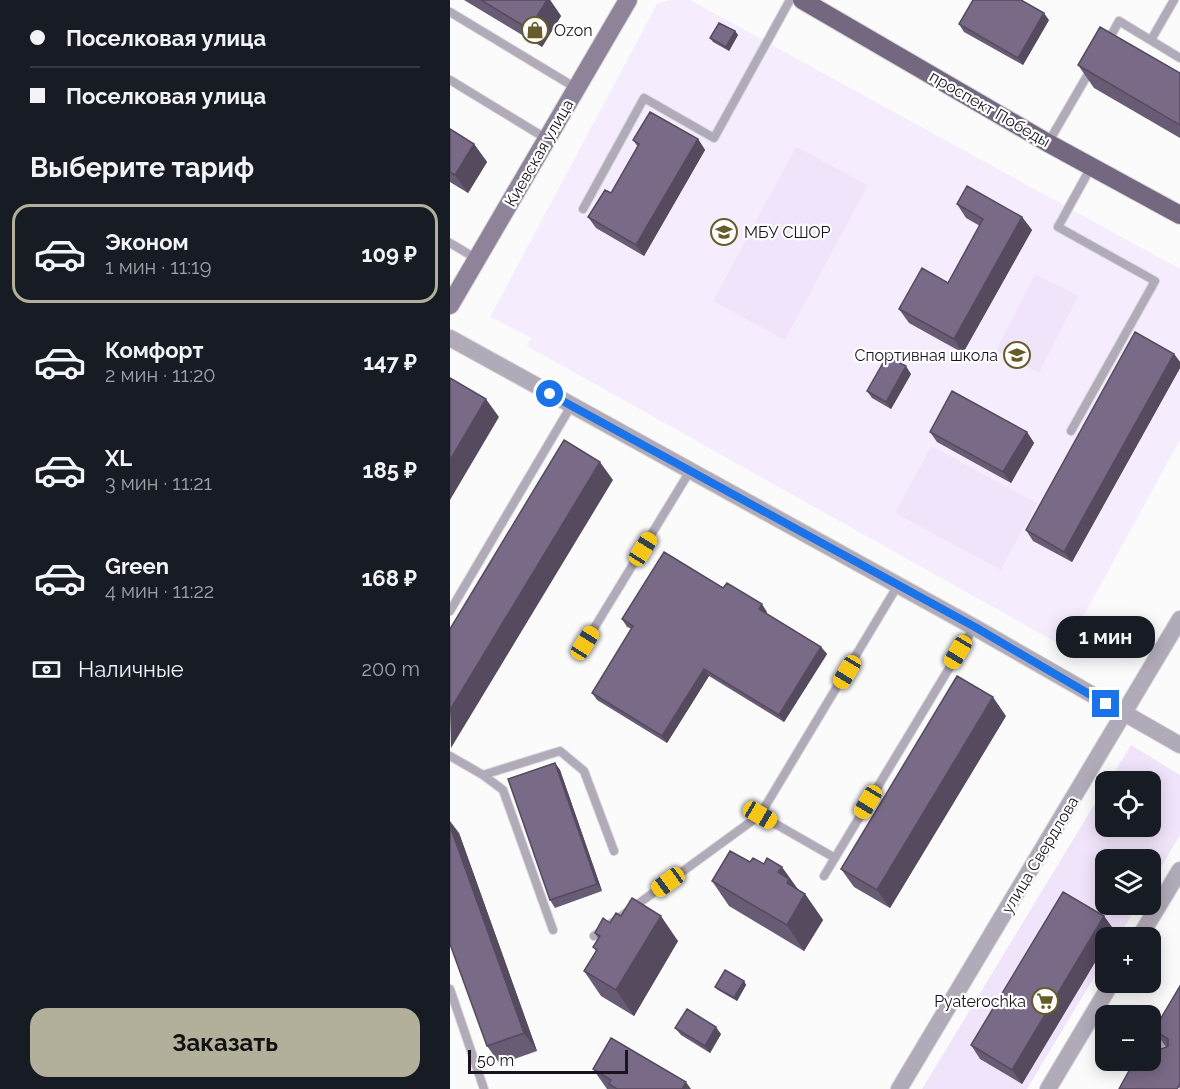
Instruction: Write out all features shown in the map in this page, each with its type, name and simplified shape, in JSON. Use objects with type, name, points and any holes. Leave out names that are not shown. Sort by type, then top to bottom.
[{"type":"main road","name":"Киевская улица","points":[[450,305],[628,0]]},
{"type":"main road","name":"проспект Победы","points":[[802,0],[1048,143],[1180,215]]},
{"type":"street","points":[[450,338],[975,627],[1180,745]]},
{"type":"street","name":"улица Свердлова","points":[[899,1089],[1180,619]]},
{"type":"street","points":[[1146,927],[1180,870]]},
{"type":"street","points":[[1048,1089],[1105,993]]},
{"type":"street","points":[[1161,1039],[1180,1006]]},
{"type":"lane","points":[[583,210],[644,98],[714,138],[790,0]]},
{"type":"lane","points":[[1151,40],[1174,0]]},
{"type":"lane","points":[[450,12],[576,88]]},
{"type":"lane","points":[[1101,51],[1119,21],[1180,57]]},
{"type":"lane","points":[[1048,143],[1095,62]]},
{"type":"lane","points":[[450,80],[547,139]]},
{"type":"lane","points":[[1071,430],[1155,281],[1058,227],[1091,166]]},
{"type":"lane","points":[[450,243],[477,259]]},
{"type":"lane","points":[[450,611],[571,405]]},
{"type":"lane","points":[[585,643],[690,471]]},
{"type":"lane","points":[[594,936],[760,815],[898,585]]},
{"type":"lane","points":[[824,876],[975,627]]},
{"type":"lane","points":[[483,775],[560,751],[584,771],[614,851]]},
{"type":"lane","points":[[450,756],[483,775],[503,790],[553,930]]},
{"type":"lane","points":[[760,815],[835,858]]},
{"type":"lane","points":[[450,989],[484,1089]]},
{"type":"shaded area","points":[[668,0],[690,0],[1180,269],[1180,440],[1066,648],[527,346],[531,338],[490,317],[657,4]]},
{"type":"shaded area","points":[[796,147],[868,185],[785,340],[713,301]]},
{"type":"shaded area","points":[[1035,274],[1078,296],[1039,373],[996,351]]},
{"type":"shaded area","points":[[931,446],[1037,503],[1001,570],[895,513]]},
{"type":"shaded area","points":[[1131,745],[1180,775],[1180,835],[1161,867],[1161,849],[1095,849],[1095,915],[1132,915],[1124,927],[1095,927],[1095,976],[1027,1089],[922,1089],[1095,804],[1095,837],[1161,837],[1161,771],[1115,771]]},
{"type":"building","points":[[481,0],[547,0],[529,29]]},
{"type":"building","points":[[973,0],[1021,0],[1044,13],[1018,58],[959,24]]},
{"type":"building","points":[[719,23],[735,31],[726,47],[710,38]]},
{"type":"building","points":[[1100,27],[1180,73],[1180,125],[1078,65]]},
{"type":"building","points":[[650,112],[698,139],[636,245],[588,217],[605,190],[611,193],[639,144],[633,140]]},
{"type":"building","points":[[450,129],[474,144],[455,175],[450,172]]},
{"type":"building","points":[[967,186],[1022,217],[954,339],[899,309],[922,268],[948,283],[983,219],[957,204]]},
{"type":"building","points":[[1135,332],[1174,354],[1064,552],[1026,530]]},
{"type":"building","points":[[887,356],[906,366],[886,402],[867,391]]},
{"type":"building","points":[[450,378],[486,399],[450,460]]},
{"type":"building","points":[[952,391],[1027,432],[1003,472],[930,432]]},
{"type":"building","points":[[564,440],[600,462],[450,710],[450,629]]},
{"type":"building","points":[[664,552],[723,588],[727,583],[762,604],[759,609],[821,647],[779,715],[704,669],[662,736],[592,693],[633,626],[622,619]]},
{"type":"building","points":[[957,676],[993,697],[877,890],[841,869]]},
{"type":"building","points":[[555,763],[597,884],[550,900],[508,779]]},
{"type":"building","points":[[450,826],[524,1033],[487,1046],[450,944]]},
{"type":"building","points":[[730,851],[750,862],[753,858],[764,864],[767,858],[782,867],[778,872],[789,879],[787,883],[805,894],[787,925],[712,881]]},
{"type":"building","points":[[1063,892],[1095,911],[1095,915],[1104,916],[1097,927],[1095,927],[1095,931],[1012,1070],[971,1045]]},
{"type":"building","points":[[632,898],[661,916],[616,990],[584,971],[597,950],[593,947],[600,936],[595,933],[603,918],[610,923],[616,913],[621,916]]},
{"type":"building","points":[[725,970],[744,981],[734,998],[715,987]]},
{"type":"building","points":[[1180,986],[1180,1084],[1177,1089],[1119,1089],[1129,1071],[1161,1071],[1161,1049],[1168,1046],[1168,1039],[1161,1034],[1161,1018]]},
{"type":"building","points":[[687,1009],[716,1027],[705,1046],[675,1028]]},
{"type":"building","points":[[611,1038],[686,1082],[682,1089],[617,1089],[609,1084],[611,1080],[593,1069]]},
{"type":"place","name":"Ozon","points":[[535,30]]},
{"type":"place","name":"МБУ СШОР","points":[[724,232]]},
{"type":"place","name":"Спортивная школа","points":[[1017,355]]},
{"type":"place","name":"Pyaterochka","points":[[1045,1001]]},
{"type":"route","points":[[550,394],[975,627],[1106,704]]}]
